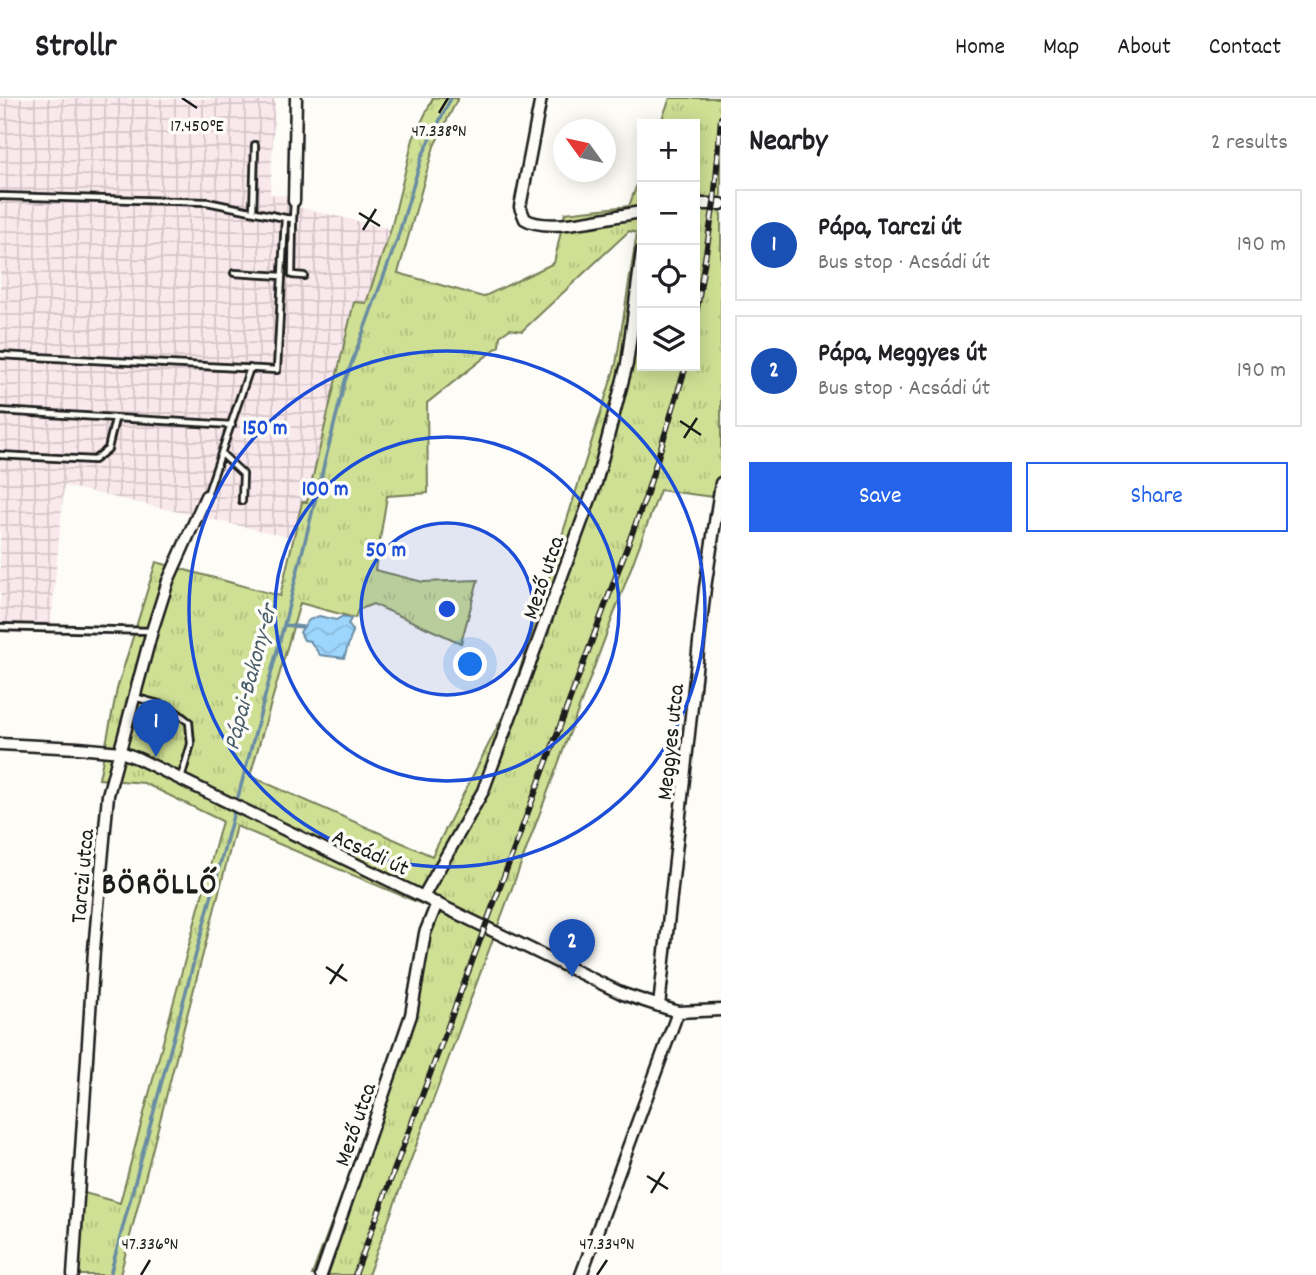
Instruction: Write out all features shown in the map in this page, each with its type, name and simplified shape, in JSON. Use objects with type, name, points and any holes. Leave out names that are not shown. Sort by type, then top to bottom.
[{"type":"street","points":[[294,201],[296,98]]},
{"type":"street","points":[[541,98],[520,207],[525,219],[539,223],[565,223],[637,213]]},
{"type":"street","points":[[700,204],[721,204]]},
{"type":"street","name":"Mező utca","points":[[424,897],[489,778],[596,483],[627,364],[637,289]]},
{"type":"street","name":"Meggyes utca","points":[[659,1006],[705,587],[721,482]]},
{"type":"street","name":"Tarczi utca","points":[[73,1275],[108,795],[152,631],[169,581],[206,496]]},
{"type":"street","name":"Acsádi út","points":[[0,744],[121,752],[623,994],[678,1012],[721,1010]]},
{"type":"street","name":"Mező utca","points":[[321,1275],[411,1015],[425,933],[437,903]]},
{"type":"street","points":[[581,1275],[678,1012]]},
{"type":"lane","points":[[253,211],[255,145]]},
{"type":"lane","points":[[0,196],[207,202],[293,219]]},
{"type":"lane","points":[[294,201],[292,275],[304,276]]},
{"type":"lane","points":[[0,355],[277,370],[285,218]]},
{"type":"lane","points":[[234,273],[282,276]]},
{"type":"lane","points":[[206,496],[223,455],[250,368]]},
{"type":"lane","points":[[0,411],[232,425]]},
{"type":"lane","points":[[0,455],[94,460],[108,449],[115,419]]},
{"type":"lane","points":[[223,455],[243,474],[242,501]]},
{"type":"lane","points":[[0,627],[152,631]]},
{"type":"lane","points":[[134,697],[170,707],[189,722],[191,744],[180,779]]},
{"type":"shaded area","points":[[0,98],[275,99],[270,194],[289,196],[289,205],[391,229],[366,304],[354,302],[307,502],[302,502],[294,538],[64,486],[50,633],[0,633]]},
{"type":"green space","points":[[433,98],[458,98],[434,146],[398,273],[483,297],[554,263],[565,213],[629,206],[637,184],[637,233],[637,245],[637,308],[637,371],[700,371],[700,119],[662,119],[670,98],[721,98],[721,498],[660,490],[368,1275],[312,1275],[407,1021],[429,907],[236,826],[120,1275],[68,1275],[74,1190],[120,1203],[222,821],[144,783],[99,779],[117,689],[156,562],[280,596],[302,502],[307,502],[354,302],[366,303],[391,229],[413,139]],"holes":[[[629,231],[637,233],[616,364],[509,704],[432,856],[250,776],[300,603],[355,618],[358,610],[373,604],[461,643],[478,580],[423,582],[375,570],[387,496],[428,493],[427,403],[499,346],[500,336],[510,329],[522,331]]]},
{"type":"water","points":[[319,616],[336,620],[343,616],[351,619],[348,624],[353,631],[344,658],[320,655],[310,641],[304,640],[300,632],[309,620]]},
{"type":"waterway","name":"Pápai-Bakony-ér","points":[[110,1275],[284,625],[345,381],[397,240],[422,156],[451,98]]},
{"type":"waterway","points":[[284,625],[302,627]]},
{"type":"railway","points":[[697,308],[714,203],[721,118]]},
{"type":"railway","points":[[355,1275],[646,496],[684,371]]},
{"type":"place","name":"Pápa, Tarczi út","points":[[156,757]]},
{"type":"place","name":"Pápa, Meggyes út","points":[[572,977]]},
{"type":"district","name":"BÖRÖLLŐ","points":[[160,883]]}]
